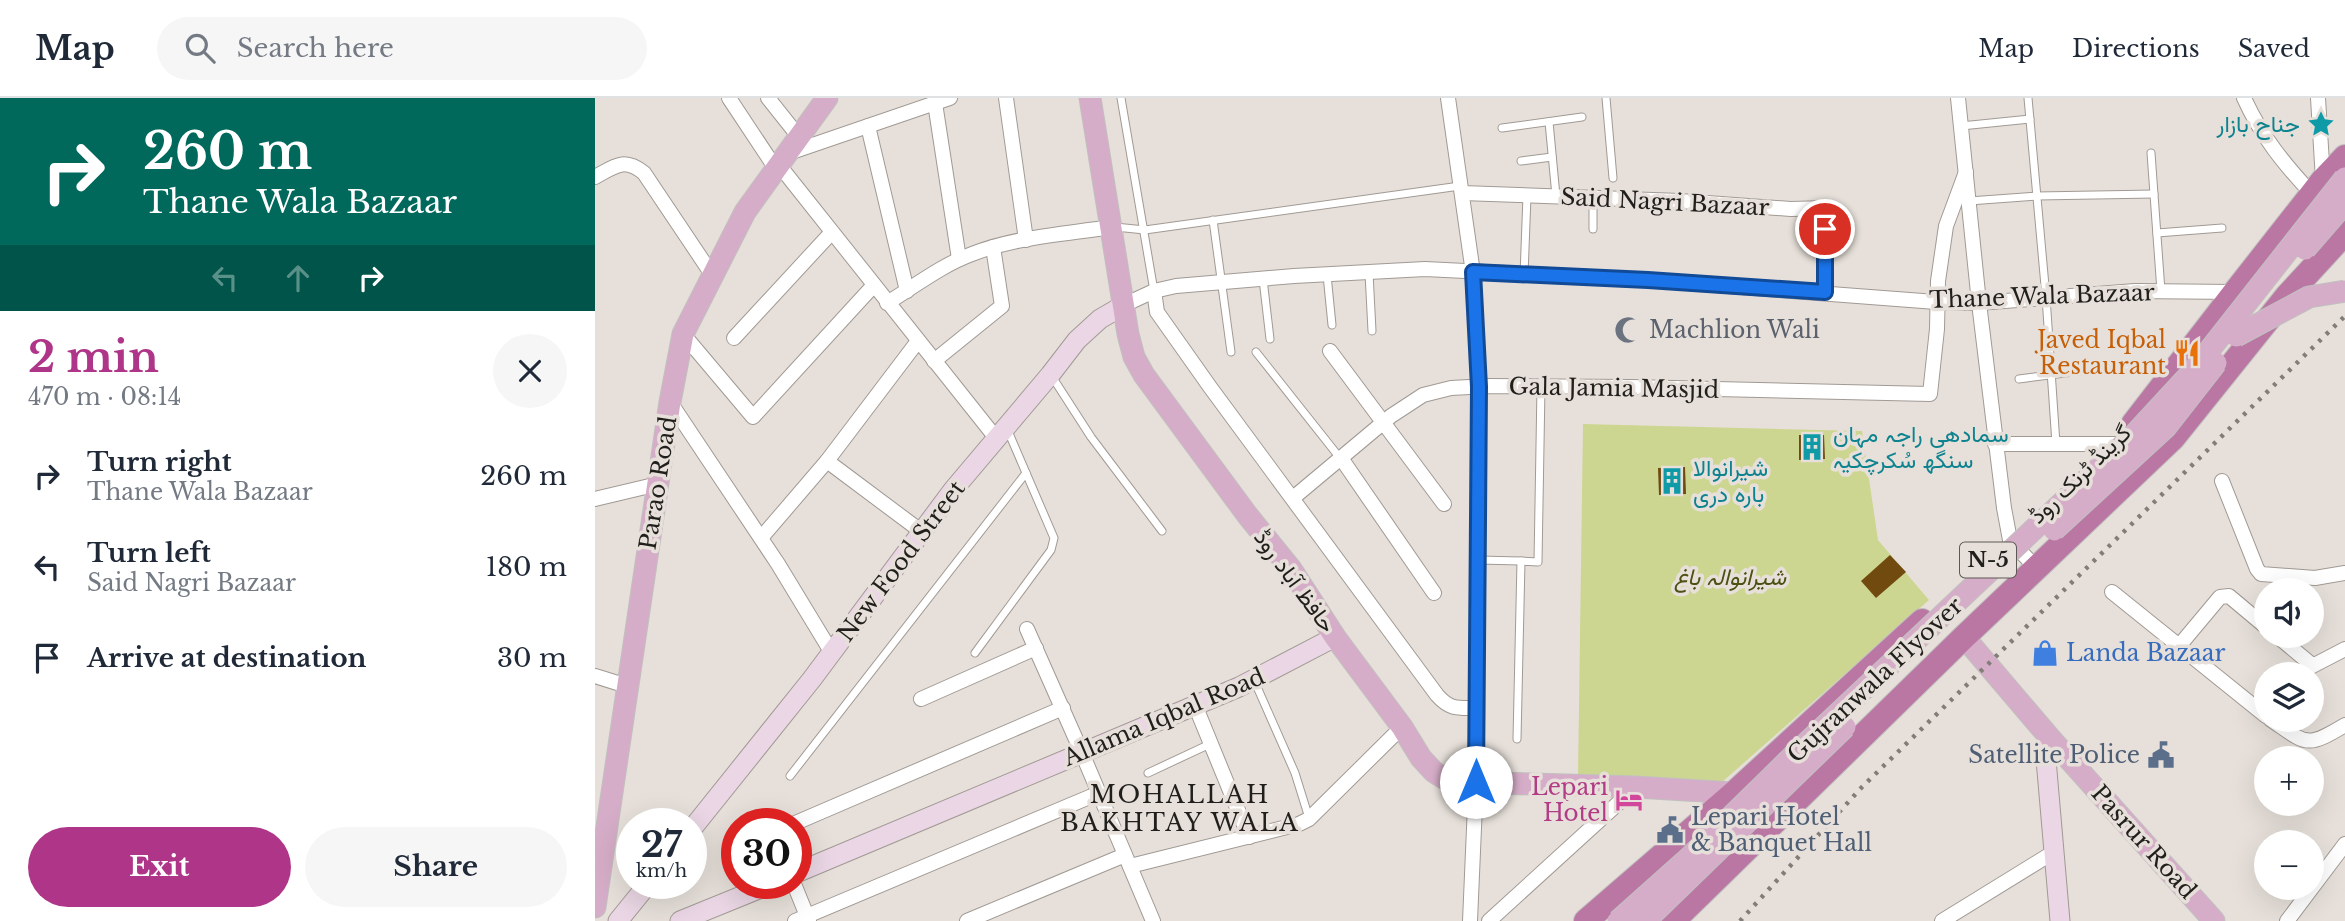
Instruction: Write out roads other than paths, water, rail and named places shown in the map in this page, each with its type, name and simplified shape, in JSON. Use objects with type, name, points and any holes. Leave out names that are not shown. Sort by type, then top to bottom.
[{"type":"highway","name":"گرینڈ ٹرنک روڈ","points":[[1586,921],[1734,793],[2115,444],[2138,419],[2235,292],[2327,185],[2345,157]]},
{"type":"highway","name":"گرینڈ ٹرنک روڈ","points":[[1673,921],[2173,438],[2224,378],[2287,296],[2345,233]]},
{"type":"main road","name":"Parao Road","points":[[595,907],[670,402],[683,334],[745,212],[827,98]]},
{"type":"main road","name":"حافظ آباد روڈ","points":[[1090,98],[1134,357],[1144,375],[1248,516],[1291,569],[1335,637],[1434,772],[1447,780],[1734,793]]},
{"type":"main road","name":"Gujranwala Flyover","points":[[1618,921],[1692,855],[1796,753],[2133,436],[2193,371],[2327,185]]},
{"type":"main road","name":"Gujranwala Flyover","points":[[1645,921],[1851,721],[2166,427],[2277,283],[2345,203]]},
{"type":"main road","points":[[2236,337],[2309,297],[2345,291]]},
{"type":"main road","name":"Pasrur Road","points":[[1959,642],[2048,743],[2197,921]]},
{"type":"main road","name":"Pasrur Road","points":[[2048,743],[2214,921]]},
{"type":"street","points":[[729,98],[785,156],[832,232],[887,303],[934,360],[1001,432]]},
{"type":"street","points":[[768,98],[785,156]]},
{"type":"street","points":[[785,156],[950,98]]},
{"type":"street","points":[[1006,98],[1026,240]]},
{"type":"street","points":[[1448,98],[1473,272],[1479,387],[1476,782],[1470,921]]},
{"type":"street","points":[[1958,98],[1995,444],[2010,541],[2036,568]]},
{"type":"street","points":[[2244,98],[2260,132],[2280,159],[2327,185]]},
{"type":"street","points":[[2318,98],[2327,185]]},
{"type":"street","points":[[935,103],[959,259]]},
{"type":"street","points":[[868,126],[907,291]]},
{"type":"street","points":[[595,177],[622,163],[634,164],[644,173],[713,276]]},
{"type":"street","points":[[1937,302],[1947,226],[1966,172]]},
{"type":"street","name":"Said Nagri Bazaar","points":[[1461,189],[1791,209],[1826,208],[1825,292]]},
{"type":"street","points":[[887,303],[959,259],[993,247],[1111,227]]},
{"type":"street","points":[[734,338],[832,232]]},
{"type":"street","points":[[934,360],[1002,306],[993,247]]},
{"type":"street","name":"Thane Wala Bazaar","points":[[1124,305],[1154,291],[1175,286],[1425,269],[1648,280],[1937,302],[1979,303],[2161,292],[2235,292]]},
{"type":"street","points":[[683,334],[753,417],[874,285]]},
{"type":"street","points":[[1154,291],[1157,312],[1265,464],[1445,705],[1476,708]]},
{"type":"street","points":[[2287,296],[2345,300]]},
{"type":"street","name":"Gala Jamia Masjid","points":[[1293,498],[1384,422],[1423,395],[1451,388],[1541,386],[1930,394],[1937,330],[1937,302]]},
{"type":"street","name":"New Food Street","points":[[707,810],[832,653],[1001,432],[1051,375],[1077,340],[1100,319],[1124,305]]},
{"type":"street","points":[[761,538],[827,461],[918,341]]},
{"type":"street","points":[[1330,351],[1444,504]]},
{"type":"street","points":[[670,402],[761,538],[832,653]]},
{"type":"street","points":[[1995,444],[2115,444]]},
{"type":"street","points":[[1341,458],[1434,593]]},
{"type":"street","points":[[827,461],[922,532]]},
{"type":"street","points":[[2222,481],[2256,569],[2268,576],[2315,578],[2345,573]]},
{"type":"street","points":[[595,499],[658,484]]},
{"type":"street","points":[[2112,592],[2254,704]]},
{"type":"street","points":[[2179,646],[2224,595],[2229,596],[2254,617]]},
{"type":"street","points":[[1027,629],[1083,753],[1151,921]]},
{"type":"street","name":"Allama Iqbal Road","points":[[812,866],[1254,680],[1335,637]]},
{"type":"street","points":[[921,699],[1036,648]]},
{"type":"street","points":[[2292,648],[2308,662]]},
{"type":"street","points":[[2318,662],[2345,649]]},
{"type":"street","points":[[595,676],[627,686]]},
{"type":"street","points":[[1195,705],[1249,836]]},
{"type":"street","points":[[812,816],[1063,708]]},
{"type":"street","points":[[2291,732],[2302,741],[2311,743],[2345,726]]},
{"type":"street","points":[[967,921],[1127,861],[1299,824],[1309,819],[1402,727]]},
{"type":"street","points":[[2048,743],[2060,921]]},
{"type":"street","points":[[1489,921],[1636,787]]},
{"type":"street","points":[[798,899],[804,919],[1099,793]]},
{"type":"street","points":[[2287,921],[2345,845]]},
{"type":"street","points":[[1942,921],[2054,852]]},
{"type":"street","points":[[618,921],[636,899]]},
{"type":"street","points":[[680,921],[734,899]]},
{"type":"lane","points":[[1121,98],[1154,291]]},
{"type":"lane","points":[[1606,98],[1613,178]]},
{"type":"lane","points":[[2028,98],[2056,444]]},
{"type":"lane","points":[[1502,128],[1582,117]]},
{"type":"lane","points":[[1961,126],[2030,119]]},
{"type":"lane","points":[[1549,122],[1556,196]]},
{"type":"lane","points":[[2151,153],[2161,292]]},
{"type":"lane","points":[[1521,161],[1552,157]]},
{"type":"lane","points":[[1111,227],[1145,230],[1461,189]]},
{"type":"lane","points":[[1969,201],[2037,196],[2154,194]]},
{"type":"lane","points":[[1524,275],[1527,195]]},
{"type":"lane","points":[[1593,198],[1593,229]]},
{"type":"lane","points":[[1213,220],[1231,352]]},
{"type":"lane","points":[[2157,233],[2222,228]]},
{"type":"lane","points":[[1369,272],[1372,331]]},
{"type":"lane","points":[[1327,274],[1332,326]]},
{"type":"lane","points":[[1263,278],[1270,339]]},
{"type":"lane","points":[[1256,352],[1341,458]]},
{"type":"lane","points":[[2019,379],[2128,365]]},
{"type":"lane","points":[[1051,375],[1091,437],[1162,531]]},
{"type":"lane","points":[[1478,559],[1538,562],[1541,386]]},
{"type":"lane","points":[[975,653],[1051,550],[1054,538],[1026,473],[1001,432]]},
{"type":"lane","points":[[790,776],[1026,473]]},
{"type":"lane","points":[[1517,739],[1521,561]]},
{"type":"lane","points":[[1254,680],[1294,773],[1309,819]]},
{"type":"lane","points":[[1148,773],[1210,744]]},
{"type":"railway","points":[[1740,921],[1862,787],[2345,316]]},
{"type":"place","name":"جناح بازار","points":[[2321,124]]},
{"type":"place","name":"Machlion Wali","points":[[1628,330]]},
{"type":"place","name":"Javed Iqbal Restaurant","points":[[2187,353]]},
{"type":"place","name":"سمادھی راجہ مہان سنگھ سُکرچکیہ","points":[[1812,447]]},
{"type":"place","name":"شیرانوالا بارہ دری","points":[[1672,481]]},
{"type":"place","name":"Landa Bazaar","points":[[2045,653]]},
{"type":"place","name":"Satellite Police","points":[[2161,755]]},
{"type":"place","name":"Lepari Hotel","points":[[1629,800]]},
{"type":"place","name":"Lepari Hotel & Banquet Hall","points":[[1670,830]]},
{"type":"district","name":"MOHALLAH BAKHTAY WALA","points":[[1180,808]]},
{"type":"park label","name":"شیرانوالہ باغ","points":[[1730,577]]}]
